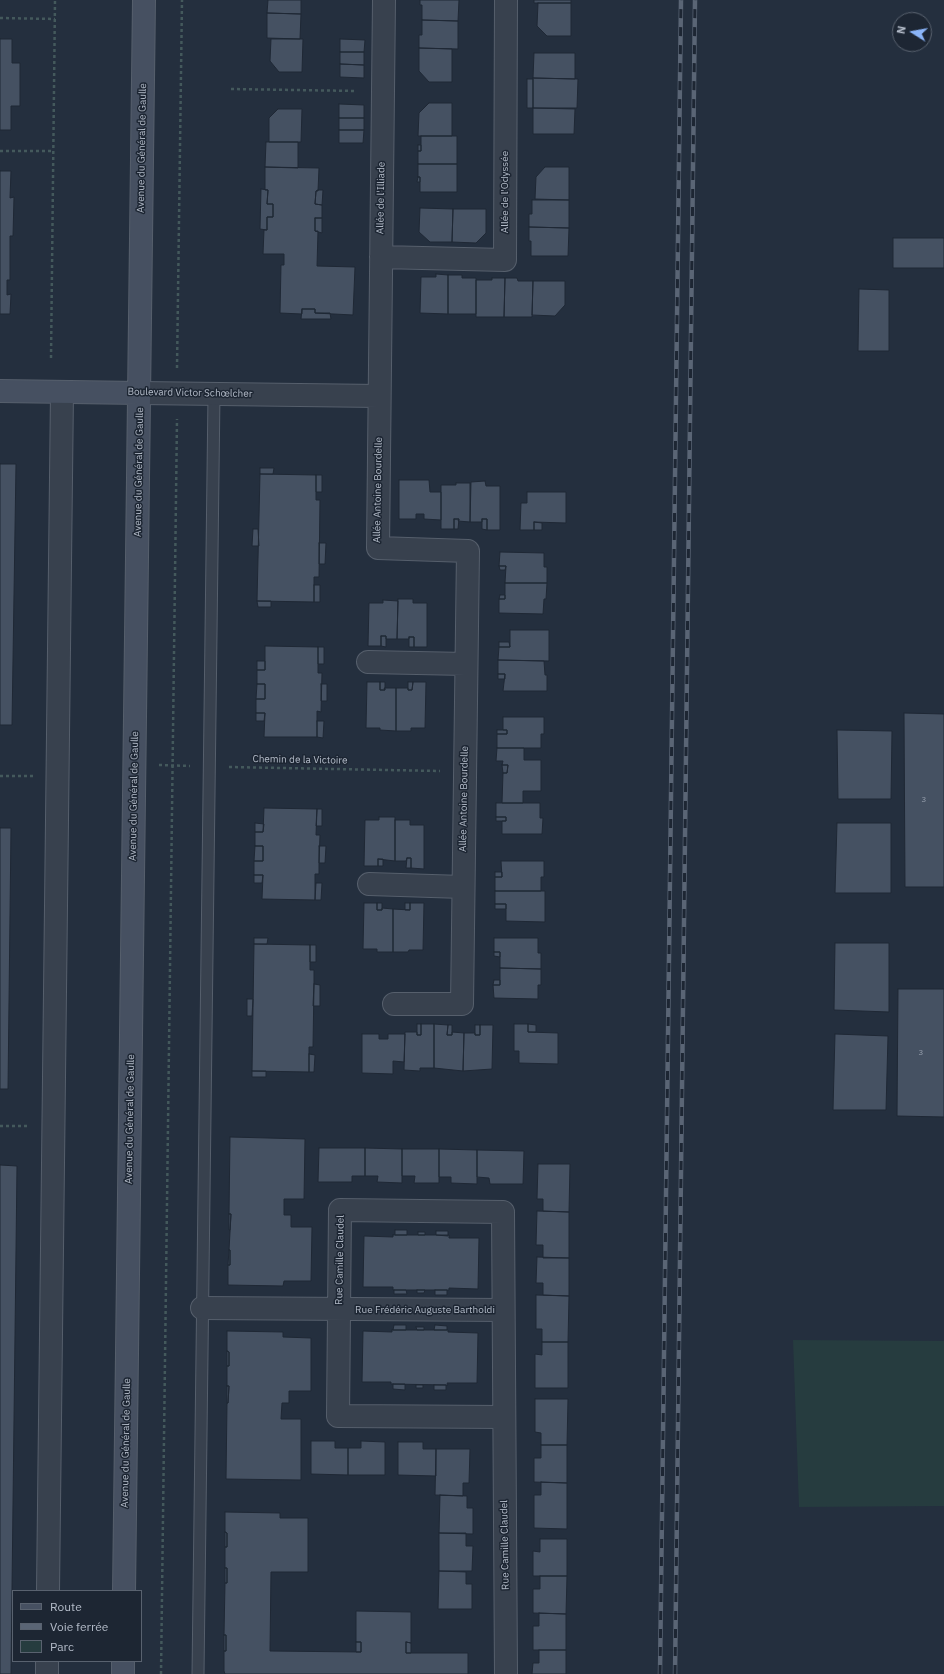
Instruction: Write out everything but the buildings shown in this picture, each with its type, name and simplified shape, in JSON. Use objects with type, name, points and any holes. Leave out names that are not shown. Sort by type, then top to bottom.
[{"type":"main road","name":"Avenue du Général de Gaulle","points":[[124,1590],[144,0]]},
{"type":"main road","name":"Boulevard Victor Schœlcher","points":[[0,391],[140,393]]},
{"type":"main road","points":[[123,1662],[123,1674]]},
{"type":"street","name":"Allée de l'Illiade","points":[[379,396],[384,0]]},
{"type":"street","name":"Allée de l'Odyssée","points":[[381,258],[505,260],[506,0]]},
{"type":"street","points":[[48,1590],[62,392]]},
{"type":"street","name":"Boulevard Victor Schœlcher","points":[[140,393],[379,396]]},
{"type":"street","name":"Allée Antoine Bourdelle","points":[[379,396],[378,548],[468,550],[462,1004],[394,1004]]},
{"type":"street","points":[[368,662],[466,664]]},
{"type":"street","points":[[369,884],[463,887]]},
{"type":"street","name":"Rue Camille Claudel","points":[[504,1417],[338,1416],[340,1210],[503,1212],[506,1674]]},
{"type":"street","name":"Rue Frédéric Auguste Bartholdi","points":[[202,1308],[503,1310]]},
{"type":"street","points":[[47,1662],[47,1674]]},
{"type":"lane","points":[[198,1674],[214,394]]},
{"type":"path","points":[[51,358],[55,0]]},
{"type":"path","points":[[161,1674],[182,0]]},
{"type":"path","points":[[0,18],[55,19]]},
{"type":"path","points":[[232,89],[383,91]]},
{"type":"path","points":[[0,150],[53,151]]},
{"type":"path","name":"Chemin de la Victoire","points":[[135,765],[465,771]]},
{"type":"path","points":[[0,776],[57,776]]},
{"type":"green space","points":[[793,1340],[944,1341],[944,1506],[799,1507]]},
{"type":"railway","points":[[660,1674],[681,0]]},
{"type":"railway","points":[[675,1674],[695,0]]}]
